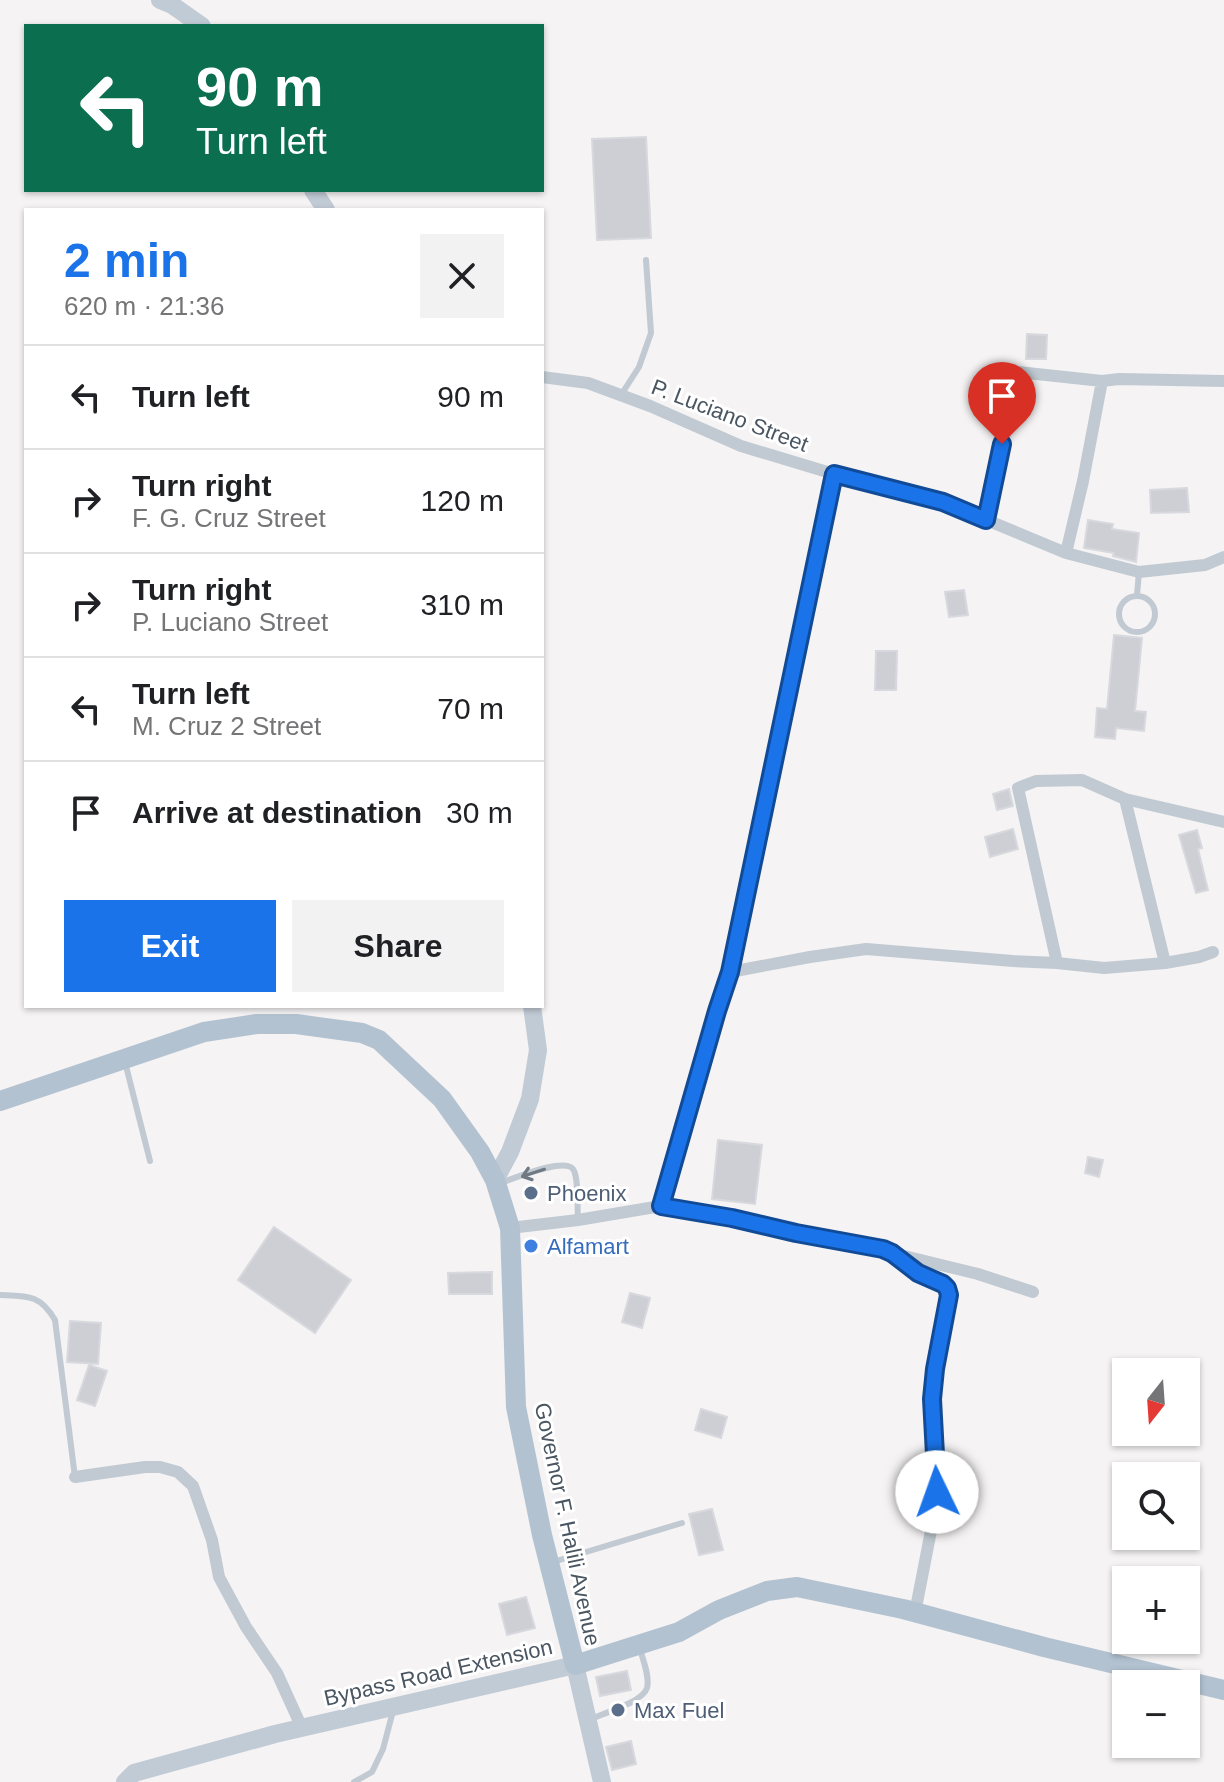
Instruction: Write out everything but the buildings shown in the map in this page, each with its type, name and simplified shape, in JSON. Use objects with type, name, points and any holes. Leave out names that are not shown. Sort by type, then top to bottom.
[{"type":"main road","name":"Governor F. Halili Avenue","points":[[0,1101],[204,1032],[257,1024],[296,1024],[362,1033],[379,1040],[442,1099],[480,1152],[495,1182],[510,1228],[516,1407],[575,1665]]},
{"type":"main road","name":"Bypass Road Extension","points":[[575,1665],[679,1632],[719,1610],[767,1591],[797,1587],[1224,1690]]},
{"type":"street","points":[[160,0],[199,24]]},
{"type":"street","points":[[986,520],[1018,372],[1102,381],[1224,381]]},
{"type":"street","name":"P. Luciano Street","points":[[544,377],[588,383],[741,446],[943,502],[1066,553],[1139,572],[1205,565],[1224,557]]},
{"type":"street","points":[[1066,553],[1102,381]]},
{"type":"street","points":[[661,1206],[730,972],[834,474]]},
{"type":"street","points":[[1057,963],[1018,788],[1036,781],[1082,780],[1125,799],[1224,822]]},
{"type":"street","points":[[1125,799],[1165,963]]},
{"type":"street","points":[[730,972],[866,949],[1104,968],[1165,963],[1213,952]]},
{"type":"street","points":[[495,1182],[530,1099],[538,1050],[532,1008]]},
{"type":"street","points":[[510,1228],[661,1206],[883,1249],[1033,1292]]},
{"type":"street","points":[[892,1253],[918,1273],[943,1284],[949,1295],[932,1399],[936,1505],[915,1613]]},
{"type":"street","points":[[75,1477],[160,1467],[178,1472],[193,1486],[212,1540],[219,1577],[246,1627],[277,1673],[302,1728]]},
{"type":"street","name":"Bypass Road Extension","points":[[125,1782],[134,1773],[302,1728],[575,1665]]},
{"type":"street","name":"Governor F. Halili Avenue","points":[[575,1665],[602,1782]]},
{"type":"lane","points":[[621,395],[639,367],[651,333],[646,260]]},
{"type":"lane","points":[[1137,595],[1139,572]]},
{"type":"lane","points":[[1137,595],[1149,599],[1156,611],[1153,624],[1143,632],[1130,632],[1120,623],[1118,610],[1125,599],[1137,595]]},
{"type":"lane","points":[[124,1059],[150,1161]]},
{"type":"lane","points":[[495,1182],[559,1164],[570,1166],[576,1183],[578,1220]]},
{"type":"lane","points":[[0,1295],[27,1296],[47,1306],[55,1320],[75,1477]]},
{"type":"lane","points":[[550,1563],[682,1523]]},
{"type":"lane","points":[[587,1720],[630,1703],[644,1693],[648,1684],[639,1645]]},
{"type":"lane","points":[[354,1782],[372,1772],[383,1749],[394,1706]]},
{"type":"place","name":"Phoenix","points":[[531,1193]]},
{"type":"place","name":"Alfamart","points":[[531,1246]]},
{"type":"place","name":"Max Fuel","points":[[618,1710]]},
{"type":"route","points":[[937,1492],[932,1399],[949,1295],[947,1288],[883,1249],[661,1206],[730,972],[834,474],[943,502],[986,520],[1002,444]]}]
